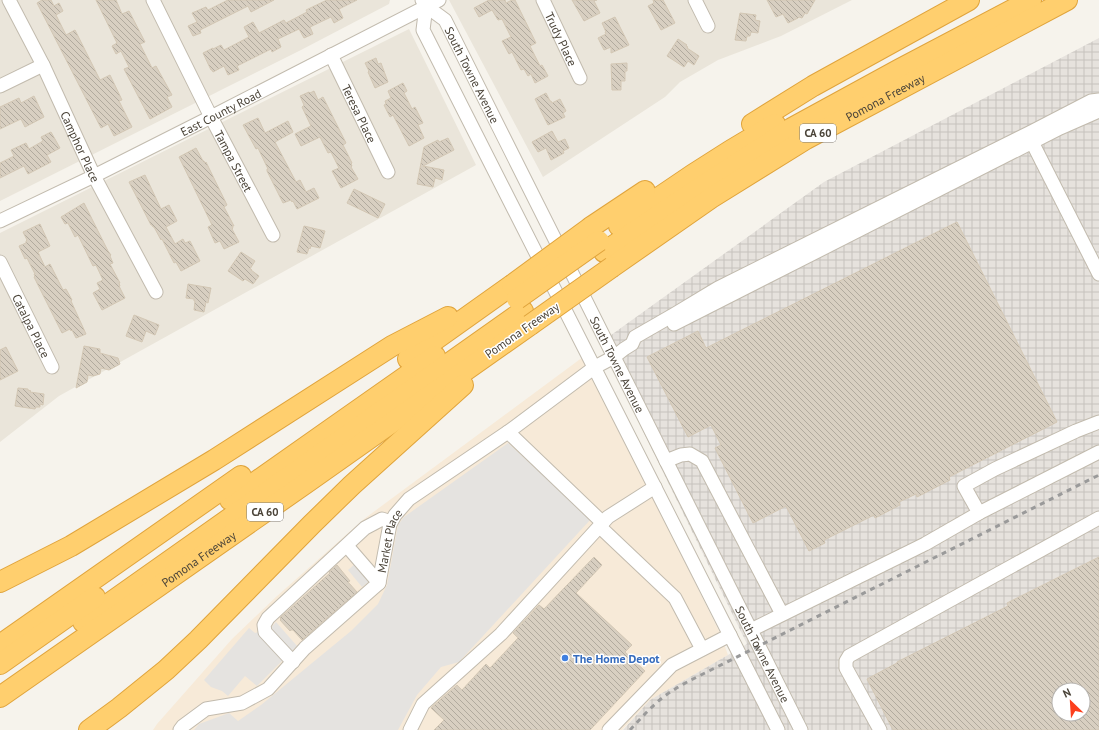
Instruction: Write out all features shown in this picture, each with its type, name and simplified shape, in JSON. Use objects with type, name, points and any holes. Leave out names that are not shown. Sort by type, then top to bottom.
[{"type":"highway","name":"Pomona Freeway","points":[[0,645],[186,515],[520,305],[602,247],[669,175],[813,86],[969,0]]},
{"type":"highway","points":[[602,247],[672,188],[724,154],[875,67],[1003,0]]},
{"type":"highway","points":[[89,730],[166,670],[187,650],[306,529],[346,491],[520,305],[567,263],[602,247],[792,128],[1031,0]]},
{"type":"highway","name":"Pomona Freeway","points":[[0,697],[29,677],[520,305],[602,247],[711,198],[806,139],[1067,0]]},
{"type":"highway","points":[[0,581],[71,546],[208,464],[392,346],[520,305]]},
{"type":"highway","points":[[0,664],[331,428],[520,305]]},
{"type":"highway","points":[[0,680],[520,305]]},
{"type":"highway","points":[[0,630],[45,613]]},
{"type":"highway","points":[[0,705],[29,677]]},
{"type":"street","name":"Camphor Place","points":[[8,0],[43,65],[94,176],[156,292]]},
{"type":"street","name":"East County Road","points":[[0,221],[211,117],[331,55],[424,3],[439,0]]},
{"type":"street","name":"Trudy Place","points":[[543,0],[580,78]]},
{"type":"street","points":[[695,0],[708,26]]},
{"type":"street","name":"Tampa Street","points":[[155,1],[211,117],[273,235]]},
{"type":"street","name":"South Towne Avenue","points":[[424,3],[445,20],[801,730]]},
{"type":"street","name":"South Towne Avenue","points":[[424,3],[423,30],[778,730]]},
{"type":"street","name":"Teresa Place","points":[[331,55],[388,172]]},
{"type":"street","points":[[0,86],[43,65]]},
{"type":"street","points":[[1099,100],[1091,101],[718,288],[636,337],[632,344],[640,344],[680,321],[1032,142],[1099,110]]},
{"type":"street","points":[[1032,142],[1099,274]]},
{"type":"street","name":"Catalpa Place","points":[[0,262],[52,367]]},
{"type":"street","name":"Market Place","points":[[180,730],[183,726],[206,709],[242,703],[268,689],[305,648],[379,583],[390,524],[395,515],[409,500],[508,432],[595,367],[614,357],[632,344]]},
{"type":"street","points":[[979,513],[964,486],[995,469],[1076,431],[1099,422]]},
{"type":"street","points":[[508,432],[604,522],[675,598],[702,649]]},
{"type":"street","points":[[751,630],[925,544],[979,513],[1099,452]]},
{"type":"street","points":[[666,461],[681,455],[690,454],[702,461],[782,614]]},
{"type":"street","points":[[410,730],[423,704],[501,634],[604,522],[655,487]]},
{"type":"street","points":[[880,730],[846,668],[848,656],[1099,518]]},
{"type":"street","points":[[293,662],[266,632],[264,625],[268,618],[365,528],[382,519],[390,524]]},
{"type":"street","points":[[347,546],[379,583]]},
{"type":"street","points":[[609,730],[672,665],[730,635]]},
{"type":"shaded area","points":[[0,0],[390,0],[389,4],[301,50],[0,201]]},
{"type":"shaded area","points":[[449,0],[852,0],[781,36],[718,60],[680,82],[665,97],[543,177]]},
{"type":"shaded area","points":[[409,29],[476,165],[59,396],[0,442],[0,233]]},
{"type":"shaded area","points":[[1099,38],[1099,730],[623,730],[650,700],[747,644],[600,343],[824,182]]},
{"type":"shaded area","points":[[583,357],[720,633],[728,655],[650,700],[622,730],[153,730],[232,639],[277,596],[364,519]]},
{"type":"shaded area","points":[[508,443],[591,519],[459,662],[441,667],[417,695],[398,730],[194,730],[199,724],[229,713],[238,721],[261,705],[351,631],[378,604],[387,585],[398,525],[404,517]]},
{"type":"shaded area","points":[[363,557],[370,581],[362,587],[348,570]]},
{"type":"shaded area","points":[[276,622],[297,646],[257,686],[245,676],[228,696],[222,691],[211,687],[204,680],[249,628],[255,633],[270,629]]},
{"type":"building","points":[[42,0],[51,0],[54,6],[59,3],[63,11],[56,15],[66,35],[75,30],[100,80],[110,75],[122,100],[119,101],[132,127],[114,136],[108,124],[101,128],[37,3]]},
{"type":"building","points":[[96,0],[116,0],[122,14],[129,11],[145,42],[140,44],[152,68],[156,66],[172,95],[167,97],[172,107],[150,119],[124,69],[129,67],[121,51],[116,54],[112,46],[117,43]]},
{"type":"building","points":[[228,0],[274,0],[251,12],[248,6],[200,30],[201,33],[193,36],[188,26],[197,22],[192,13],[206,7],[208,10]]},
{"type":"building","points":[[327,0],[357,0],[339,9],[343,18],[334,23],[331,17],[310,27],[313,34],[304,38],[299,29],[278,39],[281,47],[272,52],[271,49],[237,66],[239,70],[228,75],[224,66],[213,72],[211,70],[203,53],[221,45],[224,50],[249,37],[244,27],[253,22],[259,33],[284,20],[286,23],[307,12],[306,10]]},
{"type":"building","points":[[489,0],[505,0],[506,3],[515,0],[536,43],[530,46],[540,66],[542,65],[548,76],[535,83],[531,74],[528,76],[524,69],[521,70],[512,52],[509,54],[502,41],[511,37],[502,19],[498,20],[492,10],[479,17],[474,8]]},
{"type":"building","points":[[572,0],[597,0],[594,1],[600,13],[584,21]]},
{"type":"building","points":[[653,0],[663,0],[675,23],[661,30],[648,6],[654,3]]},
{"type":"building","points":[[767,0],[815,0],[807,14],[805,13],[802,18],[799,17],[788,23],[783,14],[776,17]]},
{"type":"building","points":[[740,13],[756,15],[755,20],[760,21],[758,33],[751,32],[750,36],[747,36],[746,41],[735,40]]},
{"type":"building","points":[[615,17],[629,45],[611,53],[611,47],[604,50],[598,38],[606,34],[602,23]]},
{"type":"building","points":[[678,39],[687,45],[687,48],[699,56],[694,65],[688,61],[684,67],[667,56]]},
{"type":"building","points":[[376,58],[378,64],[381,63],[388,82],[375,88],[365,63]]},
{"type":"building","points":[[627,63],[625,81],[621,81],[621,90],[612,90],[611,64]]},
{"type":"building","points":[[403,83],[407,91],[404,93],[412,109],[415,107],[423,123],[418,125],[424,138],[409,146],[393,115],[390,117],[384,105],[386,104],[385,101],[391,98],[388,91]]},
{"type":"building","points":[[314,91],[318,100],[323,97],[346,143],[343,145],[352,163],[351,167],[358,179],[341,188],[332,171],[339,168],[331,152],[328,153],[320,137],[301,146],[295,134],[311,126],[302,107],[304,105],[300,96]]},
{"type":"building","points":[[546,93],[552,103],[560,99],[566,111],[563,113],[565,117],[548,125],[535,99]]},
{"type":"building","points":[[34,96],[44,117],[25,127],[21,119],[0,129],[0,107],[19,98],[21,103]]},
{"type":"building","points":[[258,118],[265,133],[288,121],[293,132],[275,142],[296,182],[300,180],[306,192],[314,188],[319,198],[297,209],[291,200],[283,203],[267,171],[268,169],[258,148],[256,149],[243,125]]},
{"type":"building","points":[[552,131],[558,142],[565,139],[569,148],[563,151],[564,153],[551,160],[546,148],[538,152],[532,142]]},
{"type":"building","points":[[51,132],[60,148],[47,155],[51,162],[28,174],[24,166],[0,178],[0,163],[14,156],[11,150],[26,143],[29,149],[43,141],[41,137]]},
{"type":"building","points":[[448,138],[454,150],[423,166],[444,170],[442,180],[435,178],[433,187],[417,184],[424,147],[438,140],[439,142]]},
{"type":"building","points":[[196,148],[203,161],[205,163],[206,162],[227,205],[224,207],[234,226],[232,226],[232,229],[239,242],[224,249],[220,241],[215,243],[208,227],[212,225],[179,157]]},
{"type":"building","points":[[145,175],[161,209],[169,205],[177,221],[166,227],[175,244],[183,239],[185,243],[190,241],[200,261],[181,271],[176,262],[174,263],[162,239],[161,240],[154,227],[151,225],[129,182]]},
{"type":"building","points":[[354,189],[385,204],[378,218],[347,203]]},
{"type":"building","points":[[84,203],[111,255],[110,256],[113,263],[110,264],[120,283],[119,286],[125,298],[102,310],[93,293],[100,289],[97,283],[103,280],[96,265],[93,266],[78,235],[75,237],[68,223],[65,224],[61,217]]},
{"type":"building","points":[[957,222],[1057,422],[949,477],[950,480],[917,497],[916,494],[899,502],[900,505],[875,518],[874,515],[824,540],[825,543],[809,551],[786,506],[753,523],[715,448],[721,445],[711,425],[688,437],[647,357],[698,331],[706,348]]},
{"type":"building","points":[[40,224],[50,246],[38,252],[45,267],[50,264],[63,290],[66,289],[86,334],[76,338],[70,329],[62,333],[34,277],[35,274],[27,258],[25,259],[19,246],[26,243],[27,240],[23,232]]},
{"type":"building","points":[[304,226],[325,231],[320,248],[311,246],[307,254],[297,252]]},
{"type":"building","points":[[241,252],[255,261],[250,269],[259,276],[253,284],[245,279],[243,281],[228,271]]},
{"type":"building","points":[[188,284],[211,288],[208,303],[206,302],[204,312],[194,310],[194,299],[186,298]]},
{"type":"building","points":[[134,315],[159,325],[155,335],[146,331],[142,342],[126,336]]},
{"type":"building","points":[[84,346],[100,349],[100,353],[118,358],[120,364],[109,370],[101,368],[100,374],[93,376],[88,375],[87,382],[76,388]]},
{"type":"building","points":[[6,347],[18,371],[0,380],[0,350]]},
{"type":"building","points":[[18,388],[28,389],[31,391],[30,392],[44,394],[43,405],[40,404],[40,407],[36,407],[35,409],[15,406]]},
{"type":"building","name":"The Home Depot","points":[[594,557],[602,565],[576,593],[632,645],[625,652],[645,671],[590,730],[434,730],[444,720],[431,708],[457,685],[462,690],[486,664],[490,668],[518,638],[513,633],[539,605],[544,609]]},
{"type":"building","points":[[1099,557],[1099,730],[893,730],[867,679],[897,662],[1008,606],[1007,603]]},
{"type":"building","points":[[337,565],[350,581],[348,582],[357,592],[302,640],[293,630],[290,631],[280,620],[280,618]]},
{"type":"railway","points":[[630,730],[661,699],[686,682],[1099,475]]},
{"type":"place","name":"The Home Depot","points":[[565,658]]}]
